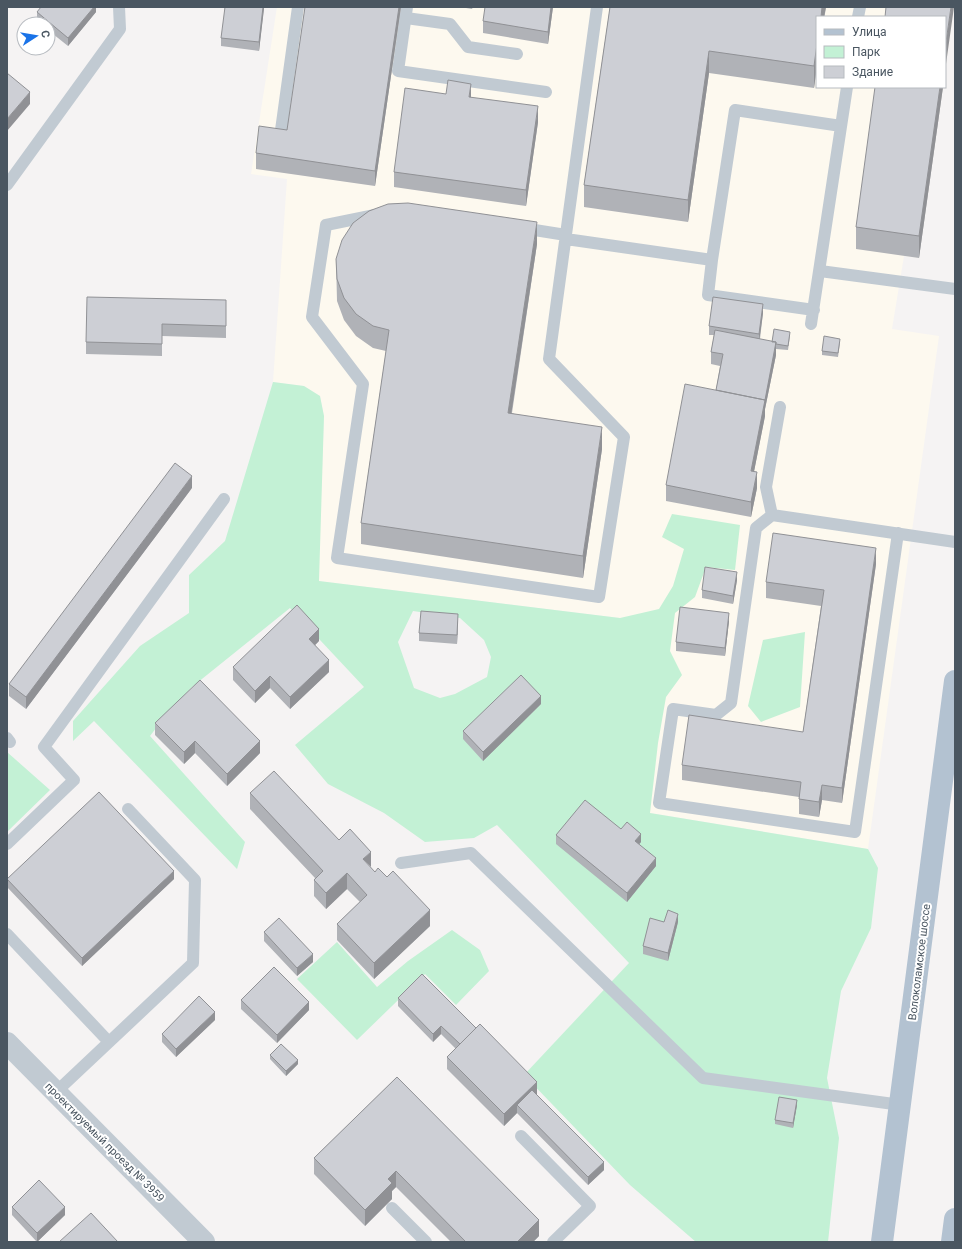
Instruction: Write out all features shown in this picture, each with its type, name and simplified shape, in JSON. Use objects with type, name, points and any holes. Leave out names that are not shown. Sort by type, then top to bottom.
[{"type":"main road","name":"Волоколамское шоссе","points":[[879,1238],[901,1105],[955,681]]},
{"type":"main road","points":[[952,1242],[955,1219]]},
{"type":"street","name":"проектируемый проезд № 3959","points":[[7,1042],[204,1242]]},
{"type":"lane","points":[[7,185],[120,29],[119,7]]},
{"type":"lane","points":[[281,130],[298,7]]},
{"type":"lane","points":[[385,213],[326,225],[312,317],[363,384],[337,558],[600,597],[624,437],[549,359],[597,7]]},
{"type":"lane","points":[[517,54],[468,47],[450,24],[407,12],[398,71],[546,92]]},
{"type":"lane","points":[[812,324],[848,88]]},
{"type":"lane","points":[[814,310],[708,295],[712,260],[735,110],[841,126]]},
{"type":"lane","points":[[513,227],[712,260]]},
{"type":"lane","points":[[820,271],[955,290]]},
{"type":"lane","points":[[772,515],[766,487],[780,407]]},
{"type":"lane","points":[[7,844],[74,780],[44,747],[224,499]]},
{"type":"lane","points":[[898,533],[855,832],[659,803],[673,709],[716,715],[731,703],[756,528],[772,515],[898,533],[955,542]]},
{"type":"lane","points":[[56,1092],[193,963],[195,880],[128,808]]},
{"type":"lane","points":[[401,863],[472,853],[703,1078],[901,1105]]},
{"type":"lane","points":[[7,934],[109,1042]]},
{"type":"lane","points":[[521,1136],[590,1206],[553,1242]]},
{"type":"lane","points":[[392,1208],[426,1242]]},
{"type":"shaded area","points":[[277,7],[954,7],[946,64],[946,16],[816,16],[816,88],[943,88],[919,258],[904,256],[892,329],[939,336],[868,849],[596,804],[620,618],[318,581],[324,416],[320,396],[304,386],[273,382],[287,179],[251,174]]},
{"type":"green space","points":[[273,382],[304,386],[320,396],[324,416],[319,581],[620,618],[659,609],[673,586],[684,549],[662,537],[672,514],[740,525],[735,570],[706,567],[695,597],[675,613],[670,651],[682,675],[666,697],[658,743],[650,813],[868,849],[878,868],[871,928],[841,991],[827,1078],[839,1138],[828,1242],[696,1242],[630,1185],[524,1075],[629,963],[497,825],[474,838],[425,842],[384,813],[328,784],[295,745],[364,687],[290,608],[192,687],[150,736],[245,842],[237,869],[94,721],[73,741],[73,721],[140,646],[189,613],[189,575],[225,541]],"holes":[[[413,611],[460,618],[484,640],[491,657],[487,677],[455,694],[440,698],[414,688],[398,642]]]},
{"type":"green space","points":[[805,632],[800,707],[761,722],[748,706],[763,640]]},
{"type":"green space","points":[[7,752],[50,790],[7,832]]},
{"type":"green space","points":[[452,930],[480,950],[489,971],[456,1005],[425,974],[357,1040],[297,979],[337,942],[377,987],[408,961]]},
{"type":"building","points":[[41,7],[94,7],[68,38],[56,28],[56,16],[42,16],[37,12]]},
{"type":"building","points":[[225,7],[263,7],[259,42],[221,38]]},
{"type":"building","points":[[305,7],[399,7],[375,171],[256,153],[259,126],[287,130]]},
{"type":"building","points":[[485,7],[551,7],[548,32],[483,21]]},
{"type":"building","points":[[610,7],[822,7],[821,16],[816,16],[816,51],[814,66],[709,51],[688,200],[584,185]]},
{"type":"building","points":[[886,7],[951,7],[946,42],[946,16],[885,16]]},
{"type":"building","points":[[7,73],[30,92],[7,119]]},
{"type":"building","points":[[448,80],[471,84],[469,97],[538,106],[526,190],[394,172],[405,88],[446,94]]},
{"type":"building","points":[[875,88],[940,88],[919,236],[856,227]]},
{"type":"building","points":[[408,203],[537,222],[508,413],[602,427],[583,556],[361,523],[389,330],[373,326],[356,314],[344,298],[337,279],[336,259],[342,240],[353,223],[369,211],[388,204]]},
{"type":"building","points":[[87,297],[226,300],[226,326],[162,324],[162,344],[86,342]]},
{"type":"building","points":[[713,297],[763,304],[759,334],[709,326]]},
{"type":"building","points":[[774,329],[790,332],[788,346],[772,342]]},
{"type":"building","points":[[715,330],[776,342],[765,400],[716,390],[723,354],[711,352]]},
{"type":"building","points":[[824,336],[840,339],[838,353],[822,351]]},
{"type":"building","points":[[685,384],[765,400],[751,471],[757,472],[751,502],[666,485]]},
{"type":"building","points":[[175,463],[192,476],[26,697],[9,684]]},
{"type":"building","points":[[773,533],[876,548],[842,788],[822,785],[819,802],[799,799],[801,782],[682,765],[689,715],[803,732],[824,590],[766,582]]},
{"type":"building","points":[[705,567],[737,572],[733,596],[702,590]]},
{"type":"building","points":[[297,605],[319,629],[309,639],[329,660],[290,697],[270,676],[255,691],[233,667]]},
{"type":"building","points":[[680,607],[729,613],[725,648],[676,642]]},
{"type":"building","points":[[421,611],[458,614],[457,635],[419,633]]},
{"type":"building","points":[[521,675],[541,696],[483,752],[463,731]]},
{"type":"building","points":[[200,680],[260,741],[227,774],[195,741],[184,752],[155,723]]},
{"type":"building","points":[[274,771],[339,840],[350,829],[371,852],[363,859],[375,872],[378,868],[387,877],[393,871],[430,910],[374,963],[337,924],[367,895],[347,873],[326,893],[314,880],[323,871],[250,793]]},
{"type":"building","points":[[99,792],[174,871],[82,958],[7,879]]},
{"type":"building","points":[[585,800],[621,829],[627,822],[641,834],[635,841],[656,858],[627,893],[556,835]]},
{"type":"building","points":[[668,910],[678,914],[668,953],[643,946],[650,918],[664,922]]},
{"type":"building","points":[[279,918],[313,954],[297,968],[264,932]]},
{"type":"building","points":[[274,967],[309,1002],[277,1035],[241,1000]]},
{"type":"building","points":[[422,974],[476,1028],[460,1044],[441,1026],[433,1034],[398,998]]},
{"type":"building","points":[[199,996],[215,1012],[176,1049],[162,1034]]},
{"type":"building","points":[[480,1024],[537,1082],[504,1114],[447,1057]]},
{"type":"building","points":[[281,1044],[298,1060],[286,1071],[270,1055]]},
{"type":"building","points":[[397,1077],[539,1220],[517,1242],[466,1242],[396,1171],[388,1179],[392,1183],[365,1210],[314,1158]]},
{"type":"building","points":[[532,1090],[604,1162],[588,1177],[517,1105]]},
{"type":"building","points":[[779,1097],[797,1100],[793,1123],[775,1120]]},
{"type":"building","points":[[39,1180],[65,1207],[37,1233],[12,1207]]},
{"type":"building","points":[[91,1213],[118,1242],[59,1242]]}]
